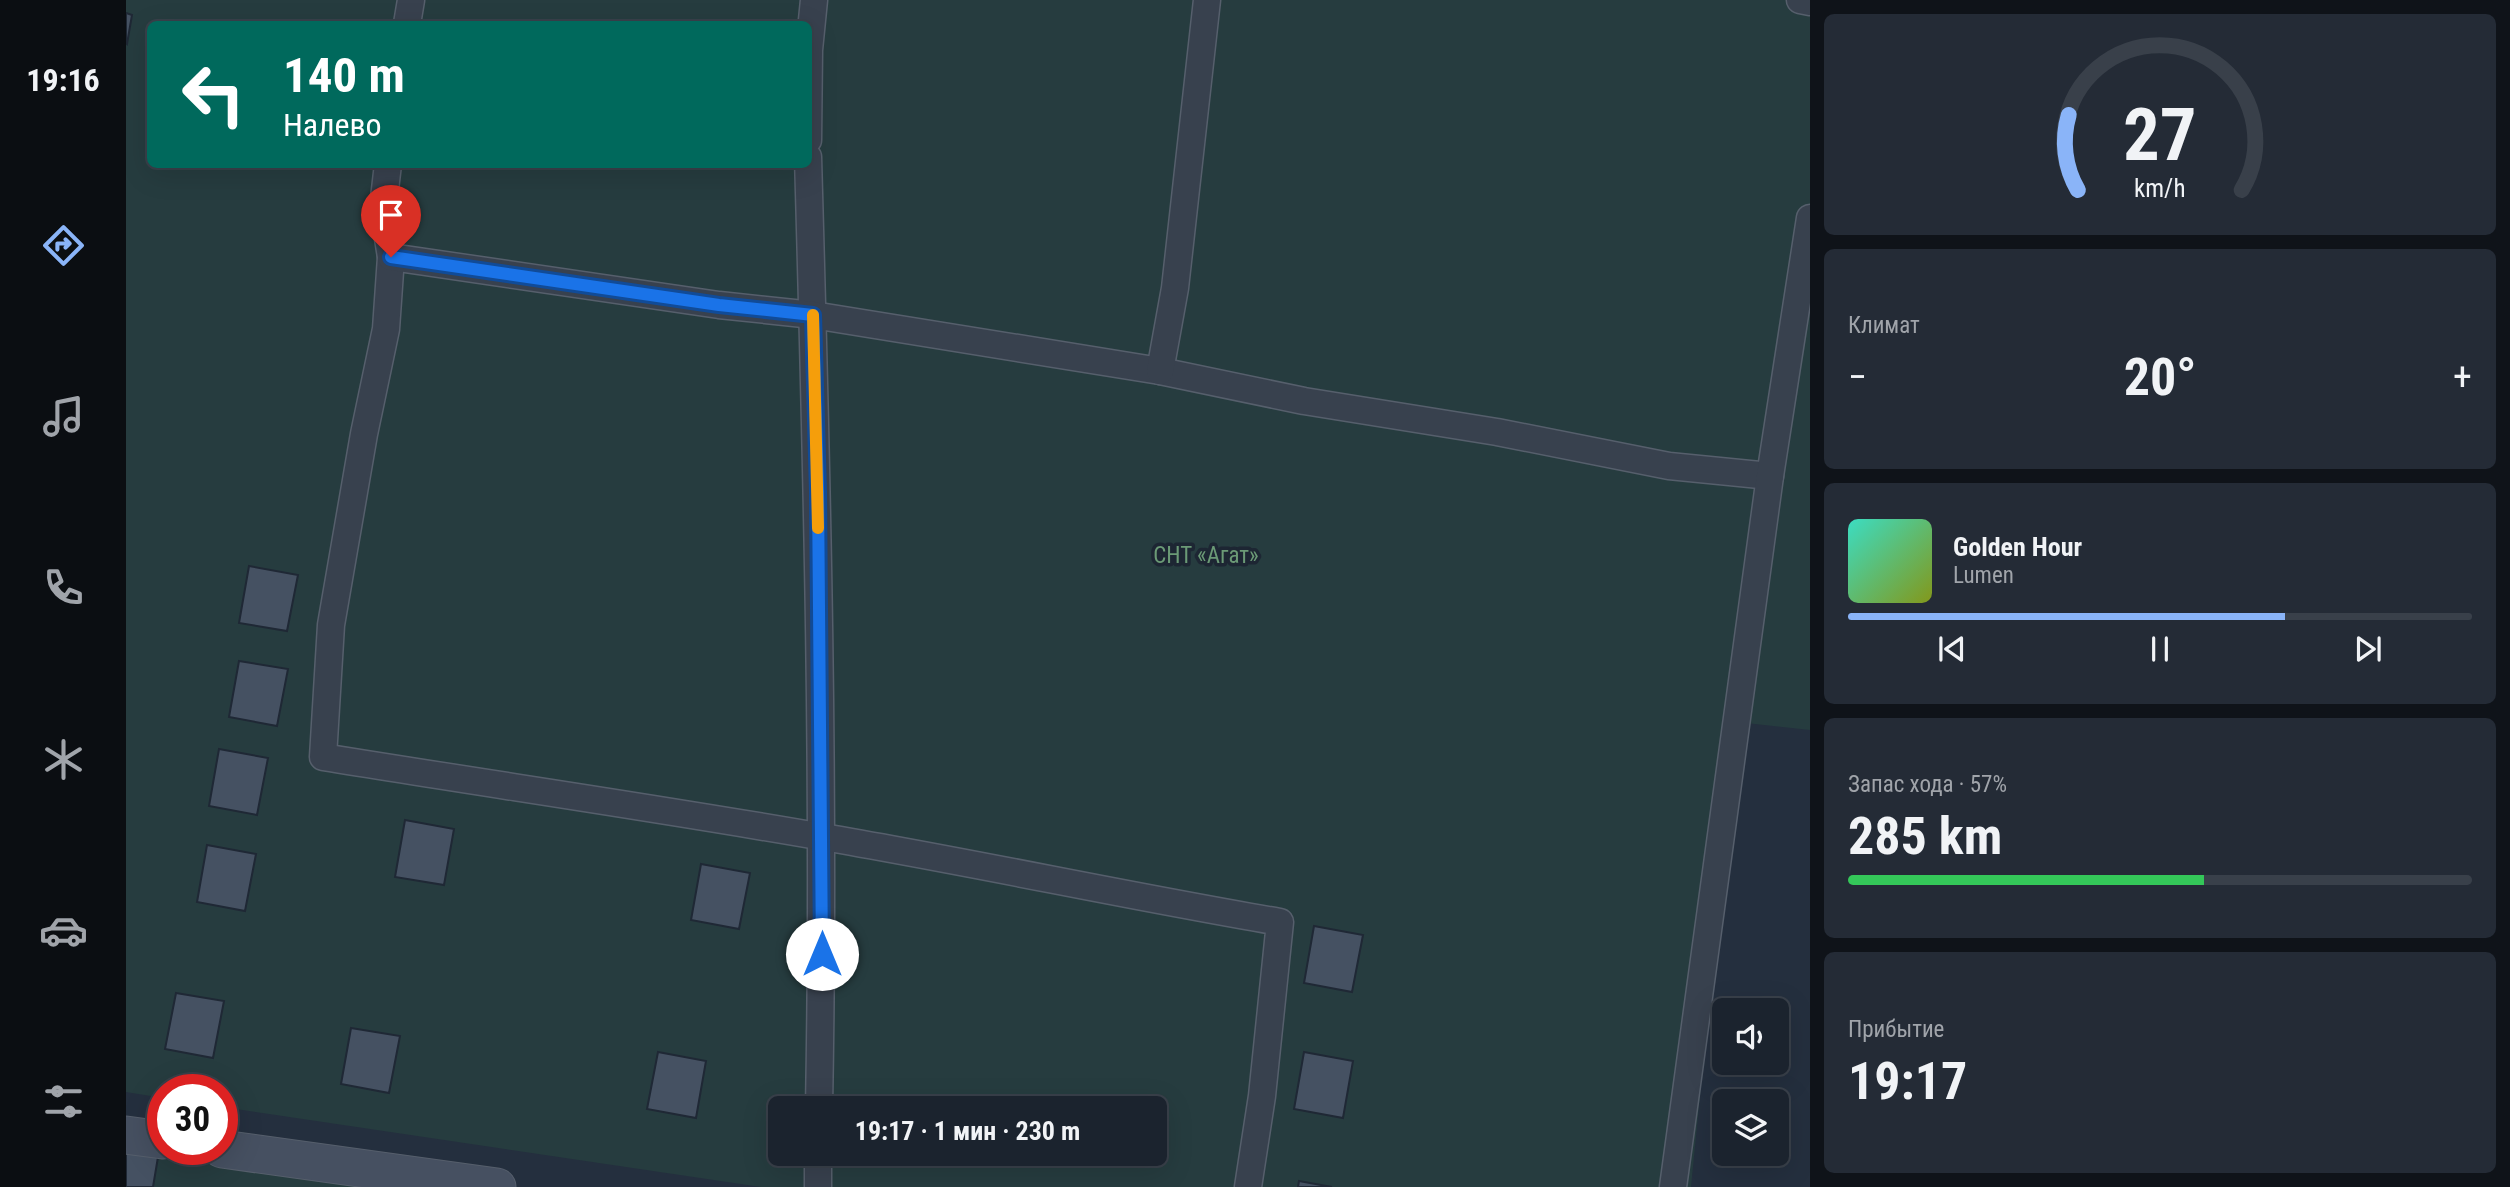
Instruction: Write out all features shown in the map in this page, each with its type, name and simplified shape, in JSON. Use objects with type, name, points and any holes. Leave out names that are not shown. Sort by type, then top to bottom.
[{"type":"street","points":[[408,21],[411,0]]},
{"type":"street","points":[[812,21],[814,0]]},
{"type":"street","points":[[1160,371],[1175,288],[1207,0]]},
{"type":"street","points":[[1800,0],[1810,2]]},
{"type":"street","points":[[388,168],[383,207],[391,257],[386,329],[363,434],[331,625],[323,757],[821,836],[1280,922],[1262,1096],[1248,1187]]},
{"type":"street","points":[[808,168],[818,492],[821,836],[819,1096]]},
{"type":"street","points":[[1673,1187],[1770,476],[1810,219]]},
{"type":"street","points":[[391,257],[719,305],[813,315],[1160,371],[1304,401],[1497,432],[1669,466],[1770,476]]},
{"type":"street","points":[[126,1135],[147,1138]]},
{"type":"street","points":[[238,1151],[497,1187]]},
{"type":"street","points":[[818,1166],[818,1187]]},
{"type":"green space","name":"СНТ «Агат»","points":[[126,0],[1810,0],[1810,730],[1737,722],[1691,1187],[761,1187],[238,1109],[238,1074],[147,1074],[147,1095],[126,1092]]},
{"type":"green space","points":[[238,1152],[496,1187],[126,1187],[148,1165],[238,1165]]},
{"type":"building","points":[[126,13],[132,15],[127,44],[126,43]]},
{"type":"building","points":[[249,566],[298,575],[287,631],[239,623]]},
{"type":"building","points":[[239,661],[288,669],[277,726],[229,717]]},
{"type":"building","points":[[219,749],[268,758],[257,815],[209,806]]},
{"type":"building","points":[[405,820],[454,829],[444,885],[395,877]]},
{"type":"building","points":[[207,845],[256,854],[245,911],[197,902]]},
{"type":"building","points":[[701,864],[750,873],[739,929],[691,920]]},
{"type":"building","points":[[1314,926],[1363,935],[1352,992],[1304,983]]},
{"type":"building","points":[[176,993],[224,1001],[213,1058],[165,1049]]},
{"type":"building","points":[[351,1028],[400,1036],[389,1093],[341,1084]]},
{"type":"building","points":[[658,1052],[706,1061],[696,1118],[647,1109]]},
{"type":"building","points":[[1304,1052],[1353,1061],[1343,1118],[1294,1109]]},
{"type":"building","points":[[126,1152],[147,1155],[147,1165],[157,1165],[153,1187],[126,1187]]},
{"type":"building","points":[[1299,1181],[1332,1187],[1298,1187]]},
{"type":"slow traffic","points":[[813,315],[818,528]]},
{"type":"route","points":[[391,257],[719,305],[813,315],[818,492],[822,954]]}]
